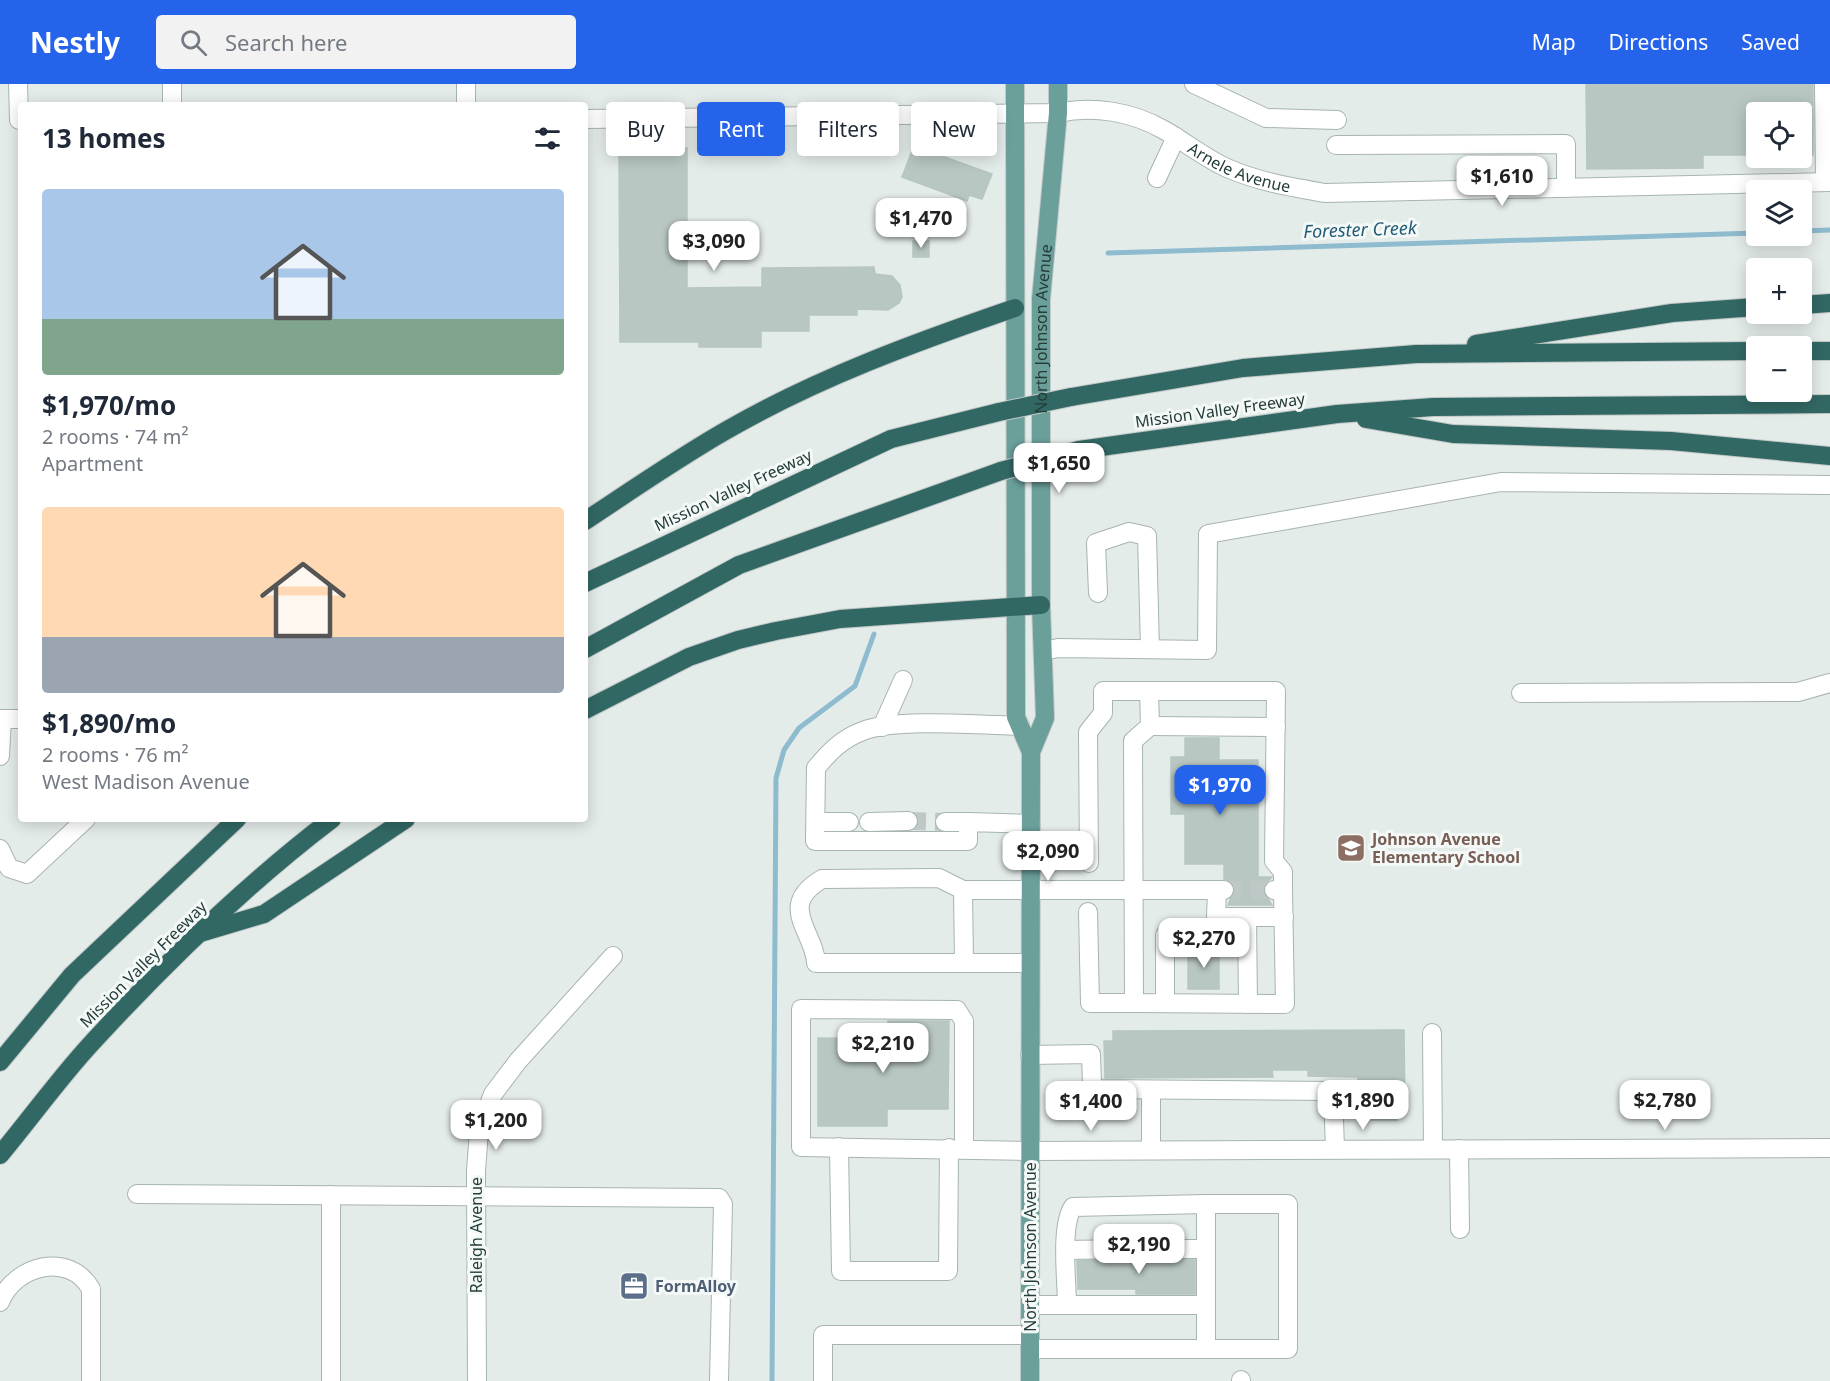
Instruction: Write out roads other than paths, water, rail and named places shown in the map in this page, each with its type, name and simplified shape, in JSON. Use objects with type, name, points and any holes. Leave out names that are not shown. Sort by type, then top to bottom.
[{"type":"highway","points":[[1812,304],[1830,303]]},
{"type":"highway","points":[[588,519],[664,468],[781,401],[851,369],[1015,308]]},
{"type":"highway","points":[[1416,354],[1672,314],[1746,309]]},
{"type":"highway","name":"Mission Valley Freeway","points":[[588,582],[891,439],[1071,397],[1243,368],[1416,354],[1746,351]]},
{"type":"highway","points":[[1812,351],[1830,351]]},
{"type":"highway","points":[[1707,403],[1830,414]]},
{"type":"highway","name":"Mission Valley Freeway","points":[[588,647],[739,565],[1001,471],[1079,450],[1337,414],[1433,407],[1707,403],[1830,404]]},
{"type":"highway","points":[[1337,414],[1454,434],[1671,441],[1830,456]]},
{"type":"highway","points":[[588,708],[689,657],[744,638],[828,621],[1041,605]]},
{"type":"highway","points":[[151,900],[218,822]]},
{"type":"highway","points":[[0,1062],[72,975],[234,822]]},
{"type":"highway","name":"Mission Valley Freeway","points":[[0,1155],[88,1047],[196,935],[287,853],[328,822]]},
{"type":"highway","points":[[196,935],[264,914],[402,822]]},
{"type":"main road","name":"North Johnson Avenue","points":[[1015,84],[1016,717],[1030,752],[1030,1381]]},
{"type":"main road","name":"North Johnson Avenue","points":[[1030,752],[1045,718],[1041,605],[1041,299],[1058,114],[1058,84]]},
{"type":"street","points":[[18,84],[19,102]]},
{"type":"street","points":[[172,84],[172,102]]},
{"type":"street","points":[[466,84],[466,102]]},
{"type":"street","points":[[1194,84],[1266,118],[1336,120]]},
{"type":"street","points":[[1824,84],[1828,182]]},
{"type":"street","name":"Arnele Avenue","points":[[588,119],[1058,114],[1081,108],[1128,115],[1176,137],[1225,167],[1263,182],[1325,193],[1828,182]]},
{"type":"street","points":[[0,120],[18,120]]},
{"type":"street","points":[[1157,178],[1176,137]]},
{"type":"street","points":[[1336,145],[1566,144],[1566,188]]},
{"type":"street","points":[[1043,651],[1058,648],[1207,650],[1208,534],[1501,482],[1830,485]]},
{"type":"street","points":[[1098,593],[1096,543],[1129,532],[1147,536],[1150,649]]},
{"type":"street","points":[[882,727],[903,680]]},
{"type":"street","points":[[1521,693],[1798,692],[1830,683]]},
{"type":"street","points":[[1088,912],[1090,1003],[1285,1004],[1284,917],[1279,890],[1283,872],[1274,861],[1276,691],[1103,691],[1103,713],[1088,732],[1089,862]]},
{"type":"street","points":[[1149,691],[1150,726]]},
{"type":"street","points":[[0,756],[1,719],[18,719]]},
{"type":"street","points":[[968,822],[968,841],[815,841],[816,768],[841,742],[864,730],[882,727],[1020,726]]},
{"type":"street","points":[[1134,1003],[1133,741],[1150,726],[1276,727]]},
{"type":"street","points":[[869,822],[908,821]]},
{"type":"street","points":[[0,849],[9,867],[27,874],[83,822]]},
{"type":"street","points":[[816,822],[849,822]]},
{"type":"street","points":[[945,822],[1030,824]]},
{"type":"street","points":[[1030,963],[816,963],[815,952],[804,932],[800,910],[807,891],[822,879],[939,878],[963,890],[1220,890],[1216,917],[1284,917]]},
{"type":"street","points":[[963,890],[964,962]]},
{"type":"street","points":[[1247,917],[1248,1004]]},
{"type":"street","points":[[1166,1003],[1165,935],[1215,935]]},
{"type":"street","name":"Raleigh Avenue","points":[[477,1381],[476,1197],[479,1131],[494,1094],[518,1061],[613,956]]},
{"type":"street","points":[[839,1147],[840,1271],[948,1271],[957,1148],[964,1021],[957,1010],[801,1009],[801,1147],[839,1147],[957,1148],[1030,1150],[1830,1148]]},
{"type":"street","points":[[1432,1033],[1433,1149]]},
{"type":"street","points":[[1030,1055],[1091,1054],[1092,1085],[1113,1090],[1333,1091],[1335,1149]]},
{"type":"street","points":[[1151,1090],[1151,1150]]},
{"type":"street","points":[[1459,1149],[1460,1229]]},
{"type":"street","points":[[137,1194],[719,1198],[723,1204],[719,1381]]},
{"type":"street","points":[[331,1381],[332,1195]]},
{"type":"street","points":[[1206,1204],[1206,1349]]},
{"type":"street","points":[[823,1381],[823,1335],[1206,1349],[1288,1349],[1288,1204],[1073,1207],[1069,1213],[1066,1250],[1067,1305]]},
{"type":"street","points":[[1066,1250],[1126,1249]]},
{"type":"street","points":[[1153,1249],[1206,1249]]},
{"type":"street","points":[[0,1302],[6,1288],[30,1269],[70,1269],[84,1277],[91,1289],[91,1381]]},
{"type":"street","points":[[1030,1305],[1206,1305]]},
{"type":"waterway","name":"Forester Creek","points":[[1812,231],[1830,230]]},
{"type":"waterway","name":"Forester Creek","points":[[1108,253],[1746,233]]},
{"type":"waterway","points":[[772,1381],[776,778],[784,750],[799,728],[855,686],[874,634]]},
{"type":"tunnel","points":[[908,821],[945,822]]},
{"type":"tunnel","points":[[1224,890],[1274,890]]},
{"type":"tunnel","points":[[1126,1249],[1153,1249]]},
{"type":"place","name":"Johnson Avenue Elementary School","points":[[1351,848]]},
{"type":"place","name":"FormAlloy","points":[[634,1286]]}]
